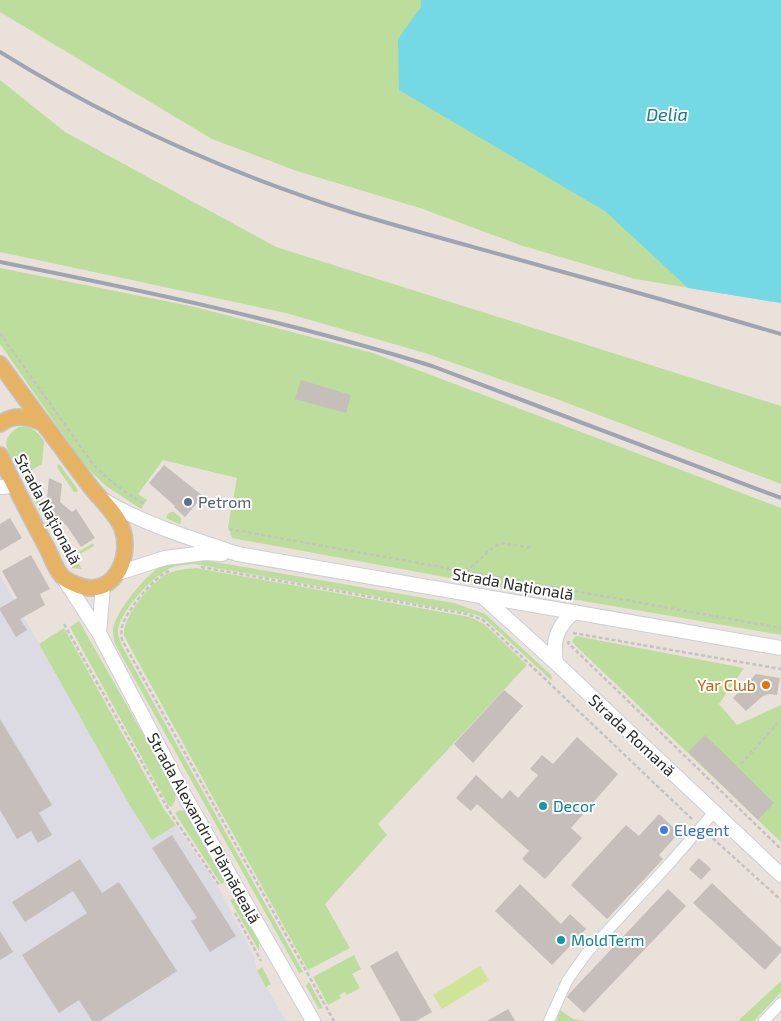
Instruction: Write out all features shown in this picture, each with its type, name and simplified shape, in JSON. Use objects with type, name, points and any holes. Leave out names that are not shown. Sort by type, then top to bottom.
[{"type":"main road","name":"Strada Națională","points":[[0,364],[122,528],[124,560],[118,573],[110,582],[84,588],[62,576],[7,487],[0,455]]},
{"type":"main road","points":[[0,424],[9,418],[17,416],[31,418],[43,423]]},
{"type":"main road","name":"Strada Națională","points":[[99,498],[130,515],[238,554]]},
{"type":"main road","name":"Strada Națională","points":[[118,573],[165,558],[205,553],[238,554],[781,648]]},
{"type":"main road","name":"Strada Alexandru Plămădeală","points":[[62,576],[99,633],[187,800],[313,1021]]},
{"type":"main road","points":[[99,633],[103,585]]},
{"type":"main road","name":"Strada Romană","points":[[482,596],[781,875]]},
{"type":"main road","points":[[556,663],[555,640],[565,620],[574,612]]},
{"type":"street","points":[[549,1021],[567,981],[586,954],[714,812]]},
{"type":"street","points":[[764,1021],[781,1003]]},
{"type":"path","points":[[0,333],[92,463],[124,492],[145,504]]},
{"type":"path","points":[[229,530],[781,628]]},
{"type":"path","points":[[465,572],[500,543],[533,548]]},
{"type":"path","points":[[198,567],[466,614],[483,620],[700,827],[781,900]]},
{"type":"path","points":[[171,571],[157,579],[131,608],[122,627],[122,640],[334,1021]]},
{"type":"path","points":[[64,624],[170,812],[224,892]]},
{"type":"path","points":[[781,669],[574,632],[570,636],[568,643],[781,849]]},
{"type":"path","points":[[741,764],[781,720]]},
{"type":"path","points":[[233,909],[261,961]]},
{"type":"shaded area","points":[[0,575],[130,806],[152,840],[176,825],[217,885],[254,956],[257,971],[286,1021],[0,1021]]},
{"type":"green space","points":[[0,0],[711,0],[781,303],[635,279],[520,245],[420,208],[297,171],[212,139],[0,12]]},
{"type":"green space","points":[[0,80],[65,132],[276,247],[781,406],[781,484],[554,398],[425,353],[286,313],[0,252]]},
{"type":"green space","points":[[0,268],[195,307],[373,353],[781,508],[781,635],[232,538],[228,527],[237,478],[163,460],[138,494],[147,500],[141,509],[106,486],[85,466],[0,344]]},
{"type":"green space","points":[[19,427],[27,427],[33,430],[44,441],[42,464],[25,474],[17,468],[6,443],[9,435]]},
{"type":"green space","points":[[58,464],[78,490],[77,492],[74,492],[57,467]]},
{"type":"green space","points":[[34,494],[51,522],[49,524],[47,524],[32,497]]},
{"type":"green space","points":[[171,512],[174,512],[181,518],[181,523],[179,524],[166,518]]},
{"type":"green space","points":[[59,537],[70,557],[93,543],[94,546],[75,557],[82,569],[72,568],[56,539]]},
{"type":"green space","points":[[197,559],[454,603],[485,614],[552,678],[551,680],[485,619],[468,613],[194,564],[170,568],[160,574],[137,596],[120,623],[118,632],[122,646],[303,972],[299,973],[115,644],[113,629],[115,621],[140,585],[155,570],[166,564]]},
{"type":"green space","points":[[196,568],[470,617],[484,624],[527,665],[378,824],[387,835],[325,904],[350,948],[308,970],[124,636],[127,620],[132,611],[152,586],[169,573]]},
{"type":"green space","points":[[79,621],[176,792],[175,801],[171,807],[168,805],[70,627]]},
{"type":"green space","points":[[64,628],[165,811],[176,825],[152,840],[130,806],[39,644]]},
{"type":"green space","points":[[576,636],[744,668],[719,704],[737,725],[781,705],[781,842],[576,646],[572,641]]},
{"type":"green space","points":[[180,810],[187,812],[226,882],[221,884],[175,813]]},
{"type":"green space","points":[[235,898],[259,942],[259,951],[230,900]]},
{"type":"green space","points":[[354,955],[361,969],[352,974],[360,988],[347,995],[345,992],[339,995],[341,998],[328,1005],[313,977]]},
{"type":"green space","points":[[480,966],[489,980],[442,1009],[433,995]]},
{"type":"green space","points":[[262,967],[271,984],[266,987],[257,971]]},
{"type":"green space","points":[[781,981],[781,992],[754,1021],[738,1021]]},
{"type":"green space","points":[[309,982],[323,1008],[319,1009],[306,986]]},
{"type":"green space","points":[[560,1010],[573,1019],[586,1021],[557,1021]]},
{"type":"water","name":"Delia","points":[[421,0],[781,0],[781,303],[688,288],[605,211],[399,90],[398,39],[421,7]]},
{"type":"building","points":[[301,380],[351,395],[346,413],[295,399]]},
{"type":"building","points":[[164,465],[203,496],[185,517],[149,483]]},
{"type":"building","points":[[49,478],[62,484],[60,502],[72,512],[76,509],[95,538],[81,547],[67,526],[46,509]]},
{"type":"building","points":[[10,518],[22,538],[0,551],[0,524]]},
{"type":"building","points":[[31,555],[50,589],[40,594],[45,605],[20,619],[27,630],[16,637],[0,610],[0,608],[17,598],[2,571]]},
{"type":"building","points":[[756,674],[780,678],[777,695],[763,696],[746,711],[733,698]]},
{"type":"building","points":[[504,690],[523,706],[473,763],[454,744]]},
{"type":"building","points":[[0,719],[52,805],[39,813],[52,835],[38,843],[31,831],[17,839],[0,810]]},
{"type":"building","points":[[705,735],[774,803],[758,820],[688,752]]},
{"type":"building","name":"Decor","points":[[577,737],[618,774],[571,828],[582,838],[545,879],[522,859],[529,851],[477,804],[471,811],[456,798],[476,775],[502,799],[510,790],[518,798],[538,775],[530,769],[542,755],[553,764]]},
{"type":"building","points":[[659,814],[679,833],[659,855],[663,859],[607,919],[571,885],[626,825],[639,836]]},
{"type":"building","points":[[172,835],[236,936],[210,952],[191,921],[197,918],[152,848]]},
{"type":"building","points":[[699,858],[711,869],[701,880],[689,869]]},
{"type":"building","points":[[80,859],[102,893],[119,882],[177,971],[100,1021],[92,1021],[79,1000],[59,1013],[22,955],[87,913],[73,891],[25,922],[12,902]]},
{"type":"building","points":[[712,883],[781,948],[781,952],[765,970],[693,903]]},
{"type":"building","points":[[520,884],[561,924],[570,914],[586,929],[552,965],[495,911]]},
{"type":"building","points":[[668,889],[686,906],[584,1013],[567,997],[569,994]]},
{"type":"building","points":[[0,931],[13,952],[0,960]]},
{"type":"building","points":[[397,951],[432,1012],[416,1021],[401,1021],[370,966]]},
{"type":"building","points":[[508,1009],[515,1021],[487,1021]]},
{"type":"railway","points":[[0,52],[41,77],[127,123],[216,163],[308,198],[406,228],[781,334]]},
{"type":"railway","points":[[0,262],[218,308],[325,335],[432,366],[781,498]]},
{"type":"place","name":"Petrom","points":[[188,502]]},
{"type":"place","name":"Yar Club","points":[[766,685]]},
{"type":"place","name":"Decor","points":[[543,806]]},
{"type":"place","name":"Elegent","points":[[664,830]]},
{"type":"place","name":"MoldTerm","points":[[561,940]]}]
